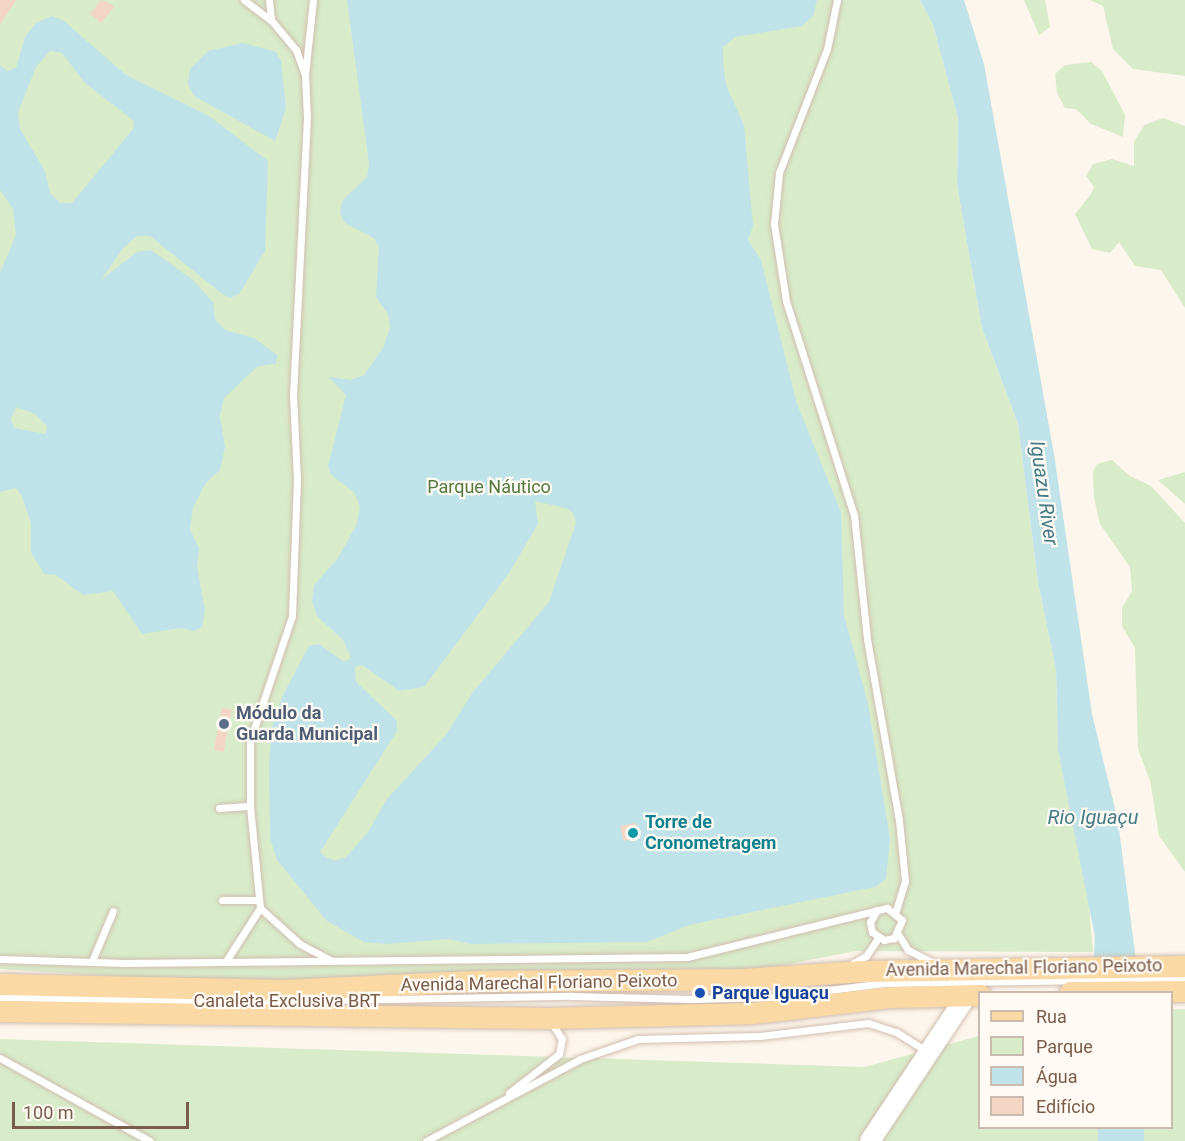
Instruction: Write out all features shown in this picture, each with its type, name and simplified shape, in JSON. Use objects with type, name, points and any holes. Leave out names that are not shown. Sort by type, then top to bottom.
[{"type":"main road","name":"Avenida Marechal Floriano Peixoto","points":[[0,1011],[72,999],[284,990],[800,976],[956,969],[1061,980],[1156,978],[1185,966]]},
{"type":"main road","name":"Avenida Marechal Floriano Peixoto","points":[[1156,978],[1185,991]]},
{"type":"main road","name":"Avenida Marechal Floriano Peixoto","points":[[0,984],[72,999],[546,1018],[753,1013],[883,998],[973,995]]},
{"type":"street","points":[[870,1141],[973,995]]},
{"type":"lane","points":[[244,0],[271,20],[296,50],[304,75]]},
{"type":"lane","points":[[269,0],[271,20]]},
{"type":"lane","points":[[226,961],[260,904],[250,806],[250,741],[292,616],[297,479],[293,394],[307,118],[304,75],[313,0]]},
{"type":"lane","points":[[837,0],[827,49],[779,173],[774,224],[786,301],[854,515],[867,639],[901,839],[905,881],[896,911],[902,925],[898,934],[889,940],[878,938]]},
{"type":"lane","points":[[219,808],[250,806]]},
{"type":"lane","points":[[222,900],[260,904],[300,944],[330,960]]},
{"type":"lane","points":[[0,959],[226,961],[703,956],[877,910],[896,911]]},
{"type":"lane","points":[[877,910],[870,922],[878,938]]},
{"type":"lane","points":[[92,961],[113,911]]},
{"type":"lane","points":[[898,934],[917,956],[956,969]]},
{"type":"lane","points":[[800,976],[859,961],[878,938]]},
{"type":"lane","points":[[1156,978],[1185,979]]},
{"type":"lane","name":"Canaleta Exclusiva BRT","points":[[0,997],[702,999],[772,997],[885,983],[1061,980]]},
{"type":"lane","points":[[487,1108],[559,1054],[560,1033],[546,1018]]},
{"type":"lane","points":[[426,1141],[598,1050],[645,1038],[760,1036],[868,1023],[896,1032],[932,1054]]},
{"type":"lane","points":[[0,1058],[150,1141]]},
{"type":"green space","name":"Parque Náutico","points":[[0,0],[920,0],[933,25],[958,118],[957,185],[982,328],[1018,424],[1038,582],[1056,670],[1058,750],[1088,893],[1093,952],[856,951],[758,970],[330,980],[189,981],[0,969]]},
{"type":"green space","points":[[1024,0],[1045,0],[1050,27],[1039,35]]},
{"type":"green space","points":[[1090,0],[1185,0],[1185,76],[1133,69],[1113,49],[1103,6]]},
{"type":"green space","points":[[1091,62],[1102,71],[1125,115],[1123,137],[1091,124],[1076,109],[1065,108],[1057,93],[1055,74],[1065,65]]},
{"type":"green space","points":[[1163,118],[1185,126],[1185,308],[1161,270],[1135,266],[1119,242],[1110,253],[1092,249],[1075,214],[1094,187],[1086,176],[1093,164],[1112,159],[1134,166],[1134,142],[1144,125]]},
{"type":"green space","points":[[1112,460],[1130,476],[1151,486],[1185,523],[1185,872],[1159,836],[1150,781],[1138,749],[1135,648],[1122,626],[1122,608],[1132,591],[1130,567],[1100,524],[1094,498],[1093,472],[1097,464]]},
{"type":"green space","points":[[1185,472],[1185,504],[1158,480]]},
{"type":"green space","points":[[1173,1009],[1185,1009],[1185,1141],[1144,1141],[1144,1129],[1173,1129]]},
{"type":"green space","points":[[978,1036],[978,1129],[1098,1129],[1099,1141],[0,1141],[0,1039],[864,1067]]},
{"type":"water","points":[[347,0],[817,0],[813,16],[802,26],[735,37],[723,47],[723,60],[726,85],[744,125],[753,226],[748,240],[761,260],[797,404],[841,512],[844,615],[868,704],[890,839],[886,879],[875,887],[689,925],[647,942],[471,944],[448,939],[386,944],[364,942],[327,921],[277,860],[270,838],[269,763],[272,727],[282,697],[309,646],[319,644],[344,662],[351,658],[343,640],[317,616],[312,601],[314,585],[338,558],[357,524],[360,507],[355,493],[330,474],[328,466],[346,395],[329,377],[351,380],[364,375],[383,348],[390,328],[388,314],[376,297],[379,247],[374,238],[345,223],[340,213],[342,201],[367,177],[369,164]],"holes":[[[535,501],[565,508],[573,513],[576,523],[549,602],[473,692],[445,736],[387,799],[368,832],[346,857],[335,861],[324,856],[320,852],[397,731],[397,721],[356,682],[355,667],[362,665],[399,691],[424,687],[509,573],[538,524]]]},
{"type":"water","name":"Rio Iguaçu","points":[[920,0],[964,0],[984,64],[1054,454],[1092,714],[1118,821],[1140,991],[1092,991],[1095,937],[1058,750],[1056,670],[1038,582],[1018,424],[982,328],[957,185],[958,118],[933,25]]},
{"type":"water","points":[[52,16],[64,21],[126,75],[209,116],[268,161],[265,251],[239,294],[230,298],[221,293],[150,236],[137,236],[123,248],[101,280],[137,252],[151,250],[193,280],[213,302],[215,319],[225,330],[254,338],[277,355],[276,364],[258,366],[224,398],[220,416],[225,447],[220,470],[205,484],[193,508],[190,529],[199,548],[197,567],[205,610],[202,627],[194,631],[181,628],[142,634],[113,591],[83,595],[56,575],[44,574],[31,552],[31,523],[22,496],[16,488],[0,492],[0,273],[16,235],[13,209],[0,190],[0,65],[7,71],[16,68],[25,37],[36,23]],"holes":[[[50,51],[62,53],[85,83],[134,121],[133,129],[72,203],[60,203],[50,193],[45,171],[20,129],[18,112],[36,67]],[[16,407],[35,414],[47,426],[46,434],[14,428],[11,419]]]},
{"type":"water","points":[[243,43],[276,52],[281,61],[286,108],[275,141],[194,96],[188,84],[190,69],[208,51]]},
{"type":"water","points":[[1098,1129],[1144,1129],[1144,1141],[1098,1141]]},
{"type":"building","points":[[0,0],[16,0],[0,25]]},
{"type":"building","points":[[101,0],[115,6],[101,23],[90,14]]},
{"type":"building","name":"Módulo da Guarda Municipal","points":[[222,708],[232,710],[224,752],[214,750]]},
{"type":"building","name":"Torre de Cronometragem","points":[[636,823],[639,838],[623,841],[620,826]]},
{"type":"place","name":"Módulo da Guarda Municipal","points":[[224,724]]},
{"type":"place","name":"Torre de Cronometragem","points":[[633,833]]},
{"type":"place","name":"Parque Iguaçu","points":[[700,993]]},
{"type":"water label","name":"Iguazu River","points":[[1044,493]]}]
